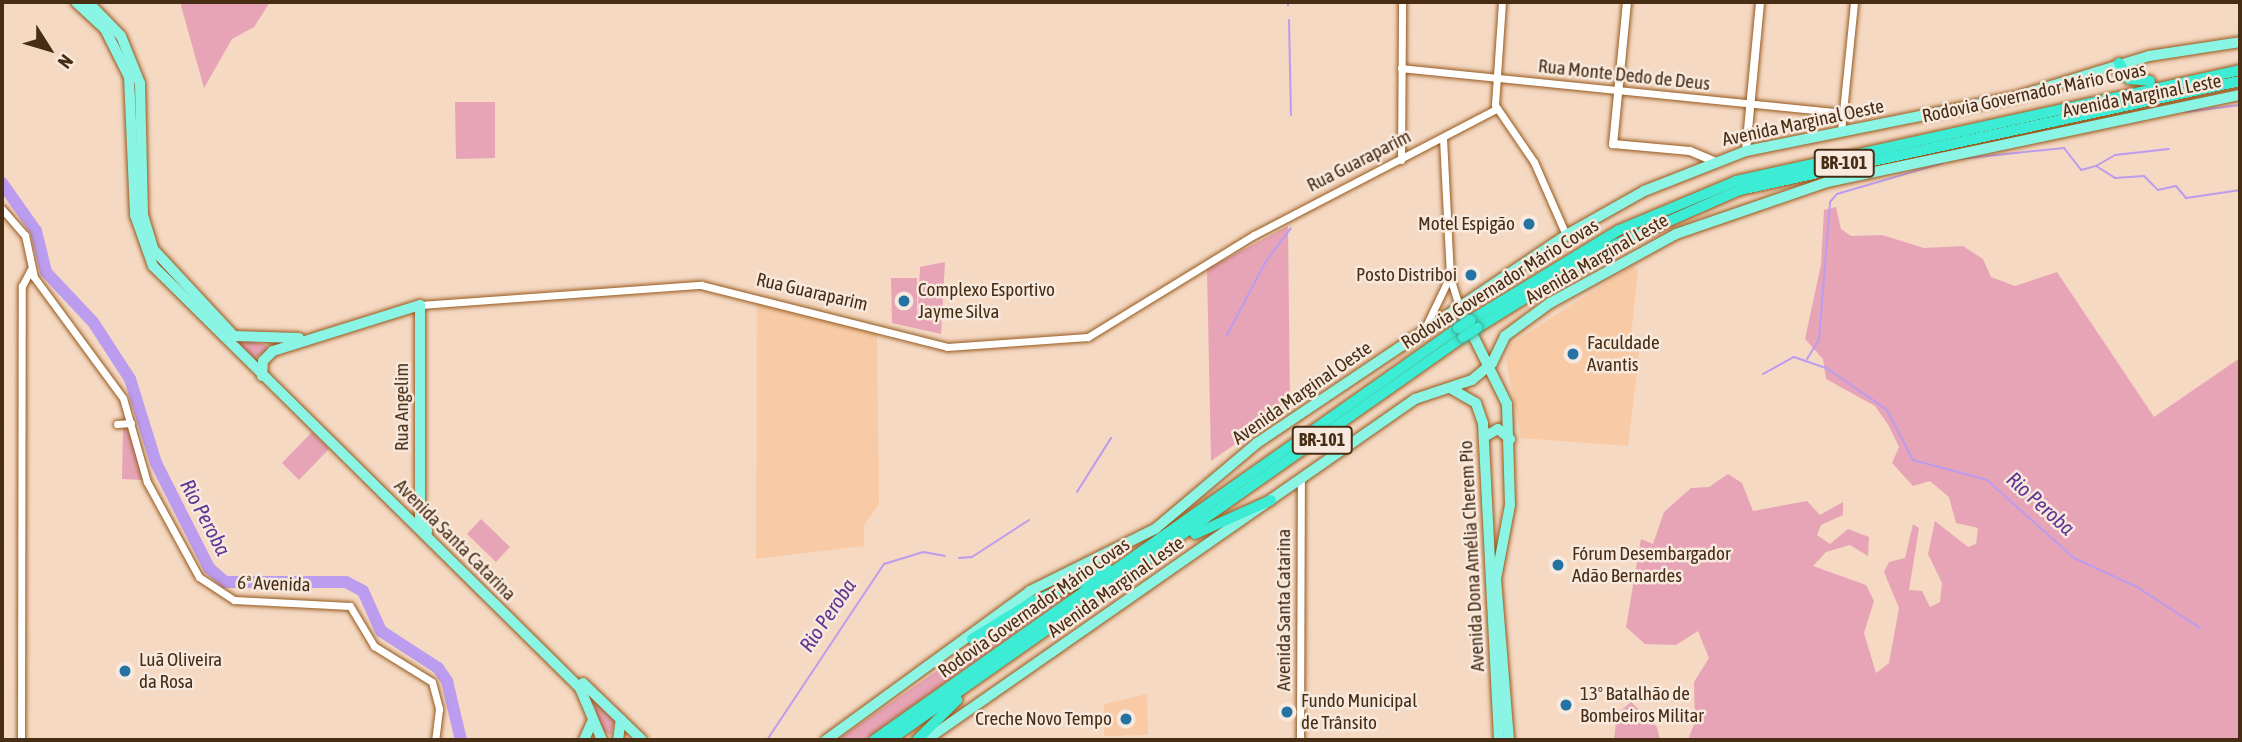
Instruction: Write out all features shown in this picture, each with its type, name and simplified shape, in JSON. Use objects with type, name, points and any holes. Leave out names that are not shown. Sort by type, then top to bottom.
[{"type":"highway","points":[[2119,63],[2135,81],[2167,82]]},
{"type":"highway","name":"Rodovia Governador Mário Covas","points":[[1474,324],[1619,230],[1736,181],[2167,82],[2240,70]]},
{"type":"highway","name":"Rodovia Governador Mário Covas","points":[[874,740],[1460,332],[1603,250],[1740,190],[2240,80]]},
{"type":"highway","name":"Rodovia Governador Mário Covas","points":[[890,740],[1179,540],[1460,332]]},
{"type":"highway","points":[[1179,540],[1271,500]]},
{"type":"highway","points":[[972,639],[1034,601],[1129,562]]},
{"type":"highway","points":[[917,740],[977,680]]},
{"type":"main road","name":"Avenida Santa Catarina","points":[[76,2],[105,29],[129,77],[135,215],[146,253],[199,317],[580,688],[602,740]]},
{"type":"main road","name":"Rua Guaraparim","points":[[88,2],[121,36],[140,83],[149,242],[212,317],[249,341],[314,337]]},
{"type":"main road","points":[[1627,2],[1613,144],[1690,151],[1713,161]]},
{"type":"main road","points":[[1746,151],[1760,2]]},
{"type":"main road","name":"Avenida Marginal Oeste","points":[[826,740],[972,639],[1030,591],[1173,517],[1257,443],[1566,235],[1713,161],[1746,151],[2018,96],[2119,63],[2240,42]]},
{"type":"main road","name":"Avenida Marginal Leste","points":[[926,740],[1415,399],[1450,388],[1492,363],[1505,336],[1572,290],[1676,234],[1747,205],[2117,117],[2240,95]]},
{"type":"main road","name":"Rua Guaraparim","points":[[262,376],[264,358],[314,337],[419,304]]},
{"type":"main road","name":"Rua Angelim","points":[[419,304],[420,509]]},
{"type":"main road","name":"Avenida Dona Amélia Cherem Pio","points":[[1459,307],[1492,363],[1510,439],[1510,505],[1496,579],[1509,740]]},
{"type":"main road","name":"Avenida Dona Amélia Cherem Pio","points":[[1450,388],[1476,403],[1484,436],[1499,740]]},
{"type":"main road","points":[[1484,436],[1498,429],[1510,439]]},
{"type":"main road","name":"Avenida Santa Catarina","points":[[420,509],[424,527],[642,740]]},
{"type":"main road","points":[[584,740],[594,719]]},
{"type":"main road","points":[[618,740],[621,719]]},
{"type":"street","points":[[1401,160],[1402,2]]},
{"type":"street","points":[[1502,2],[1495,78],[1496,109],[1534,162],[1566,235]]},
{"type":"street","points":[[1841,131],[1854,2]]},
{"type":"street","name":"Rua Monte Dedo de Deus","points":[[1401,68],[1843,113]]},
{"type":"street","name":"Rua Guaraparim","points":[[419,304],[701,285],[947,347],[1088,337],[1254,235],[1496,109]]},
{"type":"street","points":[[1443,138],[1450,277],[1459,307]]},
{"type":"street","name":"6ª Avenida","points":[[2,209],[25,235],[31,269],[117,388],[131,423],[147,482],[207,586],[234,600],[350,606],[374,646],[432,682],[439,709],[435,740]]},
{"type":"street","points":[[21,740],[22,286],[31,269]]},
{"type":"street","points":[[1424,330],[1450,277]]},
{"type":"street","points":[[117,424],[131,423]]},
{"type":"street","name":"Avenida Santa Catarina","points":[[1300,740],[1301,479]]},
{"type":"shaded area","points":[[180,2],[270,2],[254,27],[232,39],[204,88]]},
{"type":"shaded area","points":[[455,102],[495,102],[495,158],[456,159]]},
{"type":"shaded area","points":[[1836,207],[1841,229],[1851,236],[1882,235],[1924,248],[1963,246],[1983,259],[1991,277],[2015,286],[2057,272],[2154,417],[2240,358],[2240,740],[1688,740],[1695,722],[1694,682],[1709,658],[1698,631],[1676,645],[1645,644],[1626,627],[1641,539],[1653,544],[1664,512],[1691,488],[1709,487],[1728,474],[1742,483],[1753,511],[1807,501],[1820,515],[1843,502],[1843,515],[1821,525],[1817,535],[1830,544],[1848,529],[1869,537],[1868,556],[1850,545],[1826,552],[1813,566],[1866,585],[1874,601],[1864,633],[1876,673],[1889,663],[1899,608],[1884,572],[1889,562],[1905,558],[1913,524],[1919,528],[1909,590],[1922,591],[1930,607],[1940,602],[1942,583],[1928,554],[1935,521],[1968,547],[1976,544],[1978,528],[1956,523],[1949,497],[1930,481],[1913,486],[1892,463],[1899,447],[1875,406],[1826,379],[1823,359],[1805,339],[1821,265],[1824,210]]},
{"type":"shaded area","points":[[1288,226],[1290,406],[1211,461],[1207,269]]},
{"type":"shaded area","points":[[945,262],[941,334],[892,323],[891,278],[917,278],[917,325],[920,267]]},
{"type":"shaded area","name":"Faculdade Avantis","points":[[1632,266],[1638,270],[1631,336],[1641,338],[1628,446],[1521,438],[1506,358],[1511,344]]},
{"type":"shaded area","points":[[757,302],[877,333],[879,504],[864,525],[864,546],[756,559]]},
{"type":"shaded area","points":[[225,336],[266,345],[268,351],[256,357],[255,366]]},
{"type":"shaded area","points":[[129,425],[142,480],[122,479],[123,426]]},
{"type":"shaded area","points":[[312,432],[329,449],[299,480],[282,463]]},
{"type":"shaded area","points":[[481,519],[510,547],[496,562],[467,534]]},
{"type":"shaded area","points":[[1080,587],[864,740],[837,740],[1025,610]]},
{"type":"shaded area","name":"Creche Novo Tempo","points":[[1147,694],[1148,735],[1104,736],[1104,704]]},
{"type":"shaded area","points":[[594,699],[614,721],[611,735],[599,729]]},
{"type":"shaded area","points":[[1631,702],[1657,727],[1660,740],[1614,740],[1617,714]]},
{"type":"waterway","points":[[1289,20],[1291,115]]},
{"type":"waterway","points":[[2186,112],[2240,105]]},
{"type":"waterway","points":[[1959,159],[2064,148],[2081,170],[2096,166],[2115,178],[2144,176],[2158,190],[2176,186],[2186,198],[2240,190]]},
{"type":"waterway","points":[[2096,166],[2115,155],[2169,149]]},
{"type":"waterway","points":[[1807,359],[1819,340],[1830,202],[1837,194],[1943,163]]},
{"type":"waterway","name":"Rio Peroba","points":[[2,183],[36,231],[46,272],[93,322],[130,379],[156,463],[209,568],[225,582],[346,582],[363,591],[381,631],[438,668],[447,681],[461,740]]},
{"type":"waterway","name":"Rio Peroba","points":[[1227,335],[1266,261],[1291,228]]},
{"type":"waterway","name":"Rio Peroba","points":[[1763,374],[1794,357],[1828,369],[1887,410],[1913,460],[1987,480],[2074,558],[2137,587],[2200,628]]},
{"type":"waterway","name":"Rio Peroba","points":[[1077,492],[1111,438]]},
{"type":"waterway","name":"Rio Peroba","points":[[959,558],[972,557],[1029,520]]},
{"type":"waterway","name":"Rio Peroba","points":[[767,740],[884,564],[923,552],[945,556]]},
{"type":"place","name":"Motel Espigão","points":[[1529,224]]},
{"type":"place","name":"Posto Distriboi","points":[[1471,275]]},
{"type":"place","name":"Complexo Esportivo Jayme Silva","points":[[904,301]]},
{"type":"place","name":"Faculdade Avantis","points":[[1573,354]]},
{"type":"place","name":"Fórum Desembargador Adão Bernardes","points":[[1558,565]]},
{"type":"place","name":"Luã Oliveira da Rosa","points":[[125,671]]},
{"type":"place","name":"13º Batalhão de Bombeiros Militar","points":[[1566,705]]},
{"type":"place","name":"Fundo Municipal de Trânsito","points":[[1287,712]]},
{"type":"place","name":"Creche Novo Tempo","points":[[1126,719]]}]
